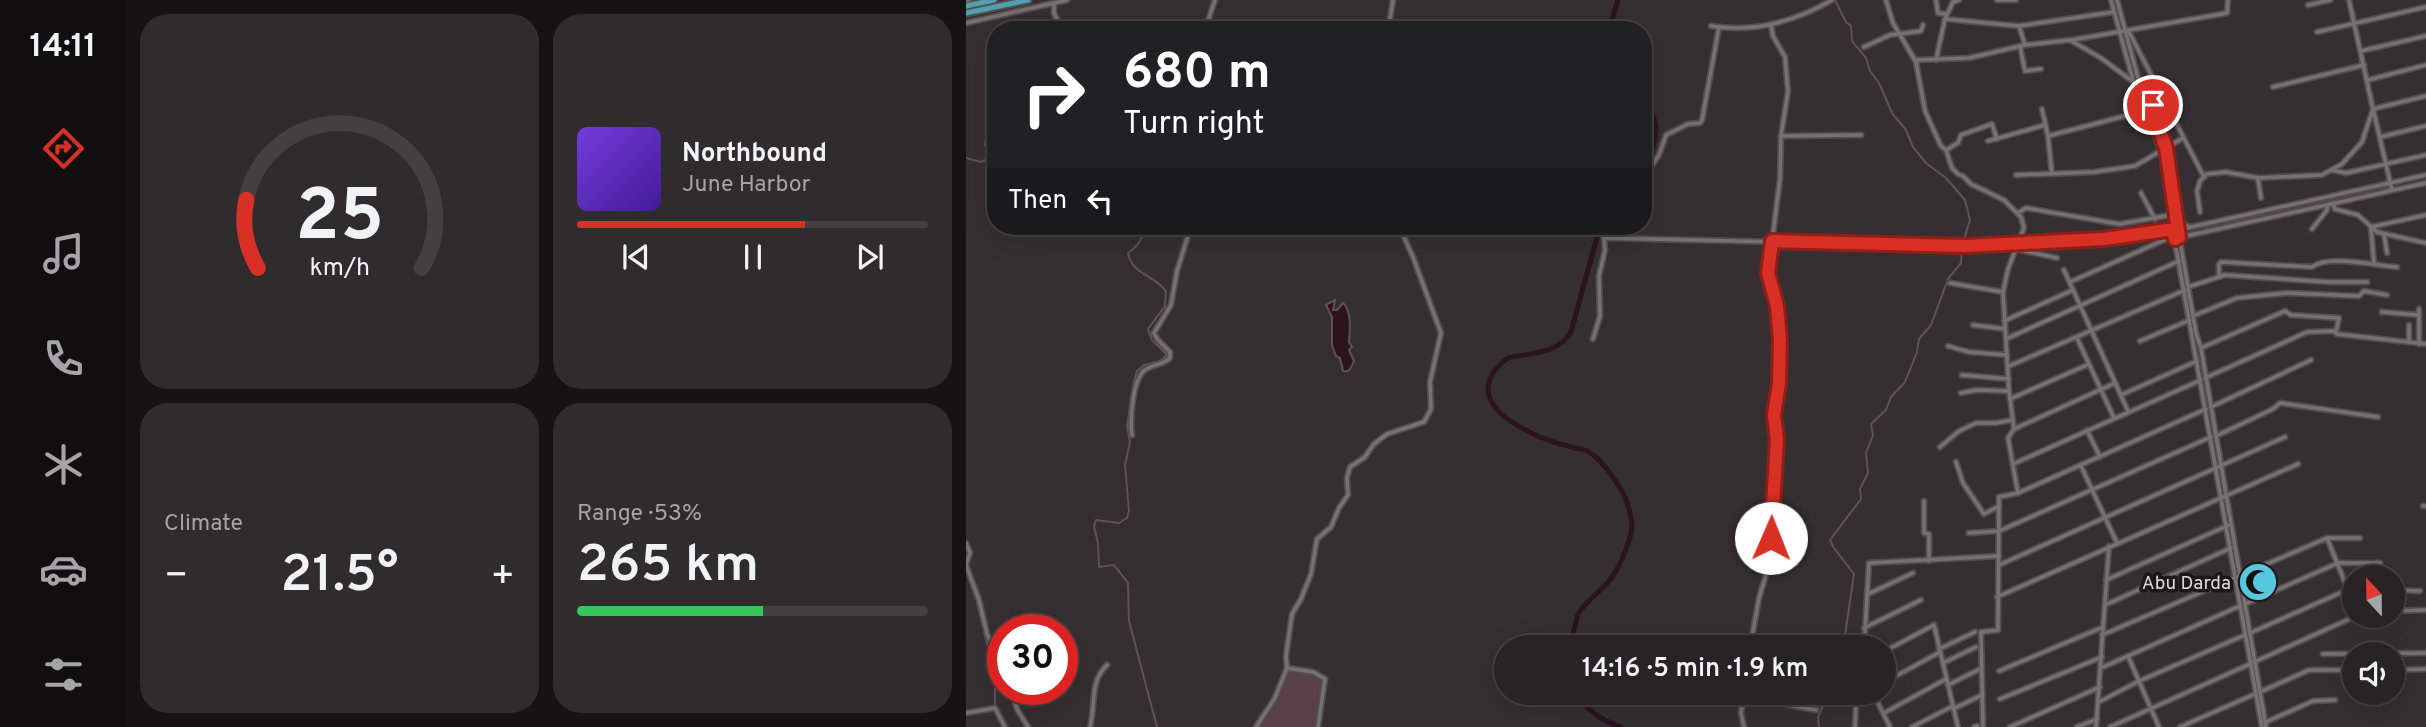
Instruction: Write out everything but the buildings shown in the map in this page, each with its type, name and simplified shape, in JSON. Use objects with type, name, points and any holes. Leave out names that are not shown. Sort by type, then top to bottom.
[{"type":"main road","points":[[966,6],[994,0]]},
{"type":"main road","points":[[966,13],[1028,0]]},
{"type":"street","points":[[966,23],[1067,0]]},
{"type":"street","points":[[1208,21],[1215,0]]},
{"type":"street","points":[[1389,21],[1393,0]]},
{"type":"street","points":[[1886,0],[1899,33],[1916,62],[1925,111],[1952,168],[1971,184],[2004,200],[2018,213],[2024,228],[2008,269],[2003,292],[2014,429]]},
{"type":"street","points":[[1937,0],[1938,13],[1946,16],[2019,26],[2114,12]]},
{"type":"street","points":[[1936,60],[1946,16],[1953,2],[1959,0]]},
{"type":"street","points":[[1997,0],[2016,0]]},
{"type":"street","points":[[2111,0],[2114,12],[2164,99],[2204,177]]},
{"type":"street","points":[[2119,0],[2134,82],[2161,150],[2171,215],[2181,248],[2197,361],[2203,379]]},
{"type":"street","points":[[1916,62],[1969,58],[2023,46],[2227,13],[2228,0]]},
{"type":"street","points":[[2308,5],[2330,0]]},
{"type":"street","points":[[2349,0],[2392,190]]},
{"type":"street","points":[[1710,26],[1742,29],[1771,26],[1831,1]]},
{"type":"street","points":[[1054,3],[1058,21]]},
{"type":"street","points":[[2317,32],[2426,7]]},
{"type":"street","points":[[1864,47],[1899,33],[1922,31],[1923,25]]},
{"type":"street","points":[[1752,635],[1772,555],[1772,493],[1777,440],[1774,415],[1779,383],[1780,340],[1777,306],[1768,273],[1780,179],[1781,136],[1787,101],[1785,57],[1773,36],[1771,26]]},
{"type":"street","points":[[2019,26],[2025,71],[2041,69]]},
{"type":"street","points":[[1652,165],[1666,135],[1688,124],[1700,123],[1719,27]]},
{"type":"street","points":[[2124,31],[2138,78],[2166,148],[2179,261],[2186,288]]},
{"type":"street","points":[[2361,51],[2426,36]]},
{"type":"street","points":[[2070,40],[2134,82]]},
{"type":"street","points":[[2273,87],[2364,65]]},
{"type":"street","points":[[2368,80],[2426,65]]},
{"type":"street","points":[[2373,109],[2426,96]]},
{"type":"street","points":[[2048,136],[2125,116],[2164,99]]},
{"type":"street","points":[[2042,108],[2052,174]]},
{"type":"street","points":[[2200,212],[2197,191],[2204,177],[2213,172],[2258,178],[2322,176],[2354,152],[2362,142],[2373,109]]},
{"type":"street","points":[[1945,150],[1958,142],[1961,135],[1992,124],[1997,139]]},
{"type":"street","points":[[1989,141],[2045,125]]},
{"type":"street","points":[[2380,137],[2426,126]]},
{"type":"street","points":[[1781,136],[1861,135]]},
{"type":"street","points":[[2016,175],[2115,170],[2136,166],[2183,138]]},
{"type":"street","points":[[2332,170],[2346,173],[2426,155]]},
{"type":"street","points":[[2070,282],[2197,226],[2426,175]]},
{"type":"street","points":[[2258,178],[2261,198]]},
{"type":"street","points":[[1604,238],[1965,246],[2195,234],[2426,183]]},
{"type":"street","points":[[2141,193],[2155,219]]},
{"type":"street","points":[[2333,204],[2335,209],[2358,215],[2384,234],[2426,243]]},
{"type":"street","points":[[2312,229],[2327,210],[2327,205]]},
{"type":"street","points":[[2018,213],[2026,208],[2119,225],[2171,215]]},
{"type":"street","points":[[2371,227],[2426,215]]},
{"type":"street","points":[[2176,221],[2185,226],[2197,226]]},
{"type":"street","points":[[2197,226],[2201,233]]},
{"type":"street","points":[[2371,227],[2374,264]]},
{"type":"street","points":[[2181,248],[2188,237],[2195,234]]},
{"type":"street","points":[[2384,234],[2386,253]]},
{"type":"street","points":[[1132,435],[1130,425],[1139,379],[1146,369],[1170,358],[1170,352],[1154,333],[1171,305],[1177,271],[1188,235]]},
{"type":"street","points":[[1256,727],[1275,698],[1287,668],[1286,656],[1292,614],[1311,574],[1317,538],[1331,527],[1348,495],[1350,467],[1365,457],[1374,444],[1387,434],[1424,422],[1431,409],[1430,382],[1441,333],[1403,235]]},
{"type":"street","points":[[1593,339],[1600,316],[1599,276],[1605,250],[1605,235]]},
{"type":"street","points":[[2016,248],[2057,258]]},
{"type":"street","points":[[2006,340],[2179,261]]},
{"type":"street","points":[[2219,276],[2221,262],[2312,267],[2318,263],[2345,261],[2397,267]]},
{"type":"street","points":[[2064,270],[2128,411]]},
{"type":"street","points":[[2009,366],[2219,276],[2367,282]]},
{"type":"street","points":[[1950,283],[2003,292]]},
{"type":"street","points":[[2004,321],[2073,290]]},
{"type":"street","points":[[2140,341],[2237,298],[2287,293],[2360,296],[2364,291],[2387,295]]},
{"type":"street","points":[[2419,309],[2419,344]]},
{"type":"street","points":[[2201,348],[2286,311],[2291,315],[2339,318],[2336,332]]},
{"type":"street","points":[[2382,312],[2419,316]]},
{"type":"street","points":[[2191,318],[2201,348],[2203,379],[2264,725]]},
{"type":"street","points":[[2409,324],[2409,342]]},
{"type":"street","points":[[1973,325],[2005,329]]},
{"type":"street","points":[[2013,464],[2307,332],[2317,330],[2426,344]]},
{"type":"street","points":[[2077,338],[2113,418]]},
{"type":"street","points":[[1948,346],[1969,352],[2007,355]]},
{"type":"street","points":[[1983,727],[1981,632],[1998,630],[1999,497],[2018,493],[2081,466],[2311,360]]},
{"type":"street","points":[[2121,395],[2197,361]]},
{"type":"street","points":[[2010,400],[2088,364]]},
{"type":"street","points":[[1962,375],[2009,379]]},
{"type":"street","points":[[2018,493],[2008,438],[2014,429],[2115,383]]},
{"type":"street","points":[[1961,393],[1978,390],[2009,391]]},
{"type":"street","points":[[1969,533],[1999,531],[2213,437],[2273,409],[2280,403],[2378,417]]},
{"type":"street","points":[[1940,447],[1959,431],[1976,423],[2012,420]]},
{"type":"street","points":[[2087,430],[2100,457]]},
{"type":"street","points":[[1998,565],[2285,437]]},
{"type":"street","points":[[1955,462],[1963,483],[1984,514],[1999,506]]},
{"type":"street","points":[[1997,597],[2298,464]]},
{"type":"street","points":[[2081,466],[2117,542]]},
{"type":"street","points":[[1924,501],[1924,533],[1929,534],[1929,561]]},
{"type":"street","points":[[2106,580],[2229,525]]},
{"type":"street","points":[[2102,635],[2327,538],[2360,538]]},
{"type":"street","points":[[2327,538],[2342,571]]},
{"type":"street","points":[[966,543],[970,554],[966,564],[979,600],[987,634]]},
{"type":"street","points":[[2096,727],[2109,546]]},
{"type":"street","points":[[2105,605],[2232,547]]},
{"type":"street","points":[[1864,635],[1869,563],[1998,556]]},
{"type":"street","points":[[2101,668],[2338,563],[2380,563]]},
{"type":"street","points":[[1867,594],[1913,573]]},
{"type":"street","points":[[2405,590],[2420,591]]},
{"type":"street","points":[[2099,702],[2139,681],[2342,593]]},
{"type":"street","points":[[1864,628],[1921,600]]},
{"type":"street","points":[[2405,611],[2425,610]]},
{"type":"street","points":[[2110,727],[2342,622]]},
{"type":"street","points":[[1896,646],[1934,625],[1958,727]]},
{"type":"street","points":[[1999,671],[2103,627]]},
{"type":"street","points":[[1896,676],[1975,632]]},
{"type":"street","points":[[1943,663],[1976,647]]},
{"type":"street","points":[[2323,654],[2426,653]]},
{"type":"street","points":[[2128,656],[2159,727]]},
{"type":"street","points":[[2000,699],[2102,657]]},
{"type":"street","points":[[1090,727],[1094,683],[1107,665]]},
{"type":"street","points":[[1287,668],[1313,672],[1325,679],[1318,727]]},
{"type":"street","points":[[1948,685],[1982,668]]},
{"type":"street","points":[[2405,670],[2426,669]]},
{"type":"street","points":[[2180,727],[2309,670],[2342,670]]},
{"type":"street","points":[[1884,713],[1946,679]]},
{"type":"street","points":[[2010,727],[2100,687]]},
{"type":"street","points":[[1912,727],[1982,695]]},
{"type":"street","points":[[2254,727],[2264,725],[2313,701],[2335,700]]},
{"type":"street","points":[[1016,705],[1028,727]]},
{"type":"street","points":[[1742,705],[1741,713],[1745,727]]},
{"type":"street","points":[[1794,705],[1816,710]]},
{"type":"street","points":[[1856,705],[1856,727]]},
{"type":"street","points":[[1880,705],[1890,727]]},
{"type":"street","points":[[966,713],[995,708],[1005,727]]},
{"type":"street","points":[[2077,727],[2097,719]]},
{"type":"shaded area","points":[[2387,186],[2388,190],[2294,211],[2293,207]]},
{"type":"shaded area","points":[[2291,207],[2292,211],[2204,230],[2203,226]]},
{"type":"shaded area","points":[[1335,300],[1333,310],[1337,310],[1343,303],[1349,316],[1349,342],[1352,347],[1349,350],[1354,361],[1348,371],[1343,371],[1340,358],[1336,356],[1332,345],[1332,317],[1326,305]]},
{"type":"shaded area","points":[[1287,668],[1313,672],[1325,679],[1318,727],[1256,727],[1275,698]]},
{"type":"waterway","points":[[1612,21],[1618,0]]},
{"type":"waterway","points":[[1835,0],[1846,22],[1851,26],[1852,41],[1866,58],[1892,113],[1926,163],[1946,178],[1965,200],[1970,220],[1962,246],[1961,263],[1948,279],[1931,325],[1919,339],[1917,352],[1905,382],[1891,397],[1886,410],[1871,424],[1873,435],[1866,453],[1868,473],[1860,489],[1861,499],[1830,540],[1854,574],[1845,635]]},
{"type":"waterway","points":[[1052,8],[1056,21]]},
{"type":"waterway","points":[[1652,112],[1656,131],[1652,150]]},
{"type":"waterway","points":[[987,129],[987,147]]},
{"type":"waterway","points":[[966,158],[981,162],[987,159]]},
{"type":"waterway","points":[[1143,235],[1128,253],[1134,266],[1166,291],[1165,306],[1148,329],[1152,340],[1167,355],[1160,361],[1144,365],[1137,371],[1134,381],[1127,426],[1130,442],[1125,465],[1129,511],[1127,518],[1119,523],[1096,520],[1094,526],[1099,567],[1114,565],[1128,583],[1129,621],[1157,727]]},
{"type":"waterway","points":[[1573,635],[1579,613],[1609,581],[1624,556],[1632,527],[1629,508],[1619,486],[1597,458],[1585,450],[1533,434],[1507,419],[1490,399],[1488,388],[1494,371],[1508,358],[1551,349],[1571,332],[1598,235]]},
{"type":"waterway","points":[[977,603],[995,676],[995,708]]},
{"type":"waterway","points":[[1585,705],[1595,714],[1621,727]]},
{"type":"waterway","points":[[1819,727],[1818,717],[1823,705]]},
{"type":"place","name":"Abu Darda","points":[[2258,582]]},
{"type":"route","points":[[1771,538],[1777,440],[1774,415],[1779,383],[1780,340],[1776,298],[1768,273],[1772,241],[1965,246],[2104,239],[2167,230],[2173,231],[2175,239],[2179,237],[2169,166],[2166,148],[2151,106],[2153,105]]}]
